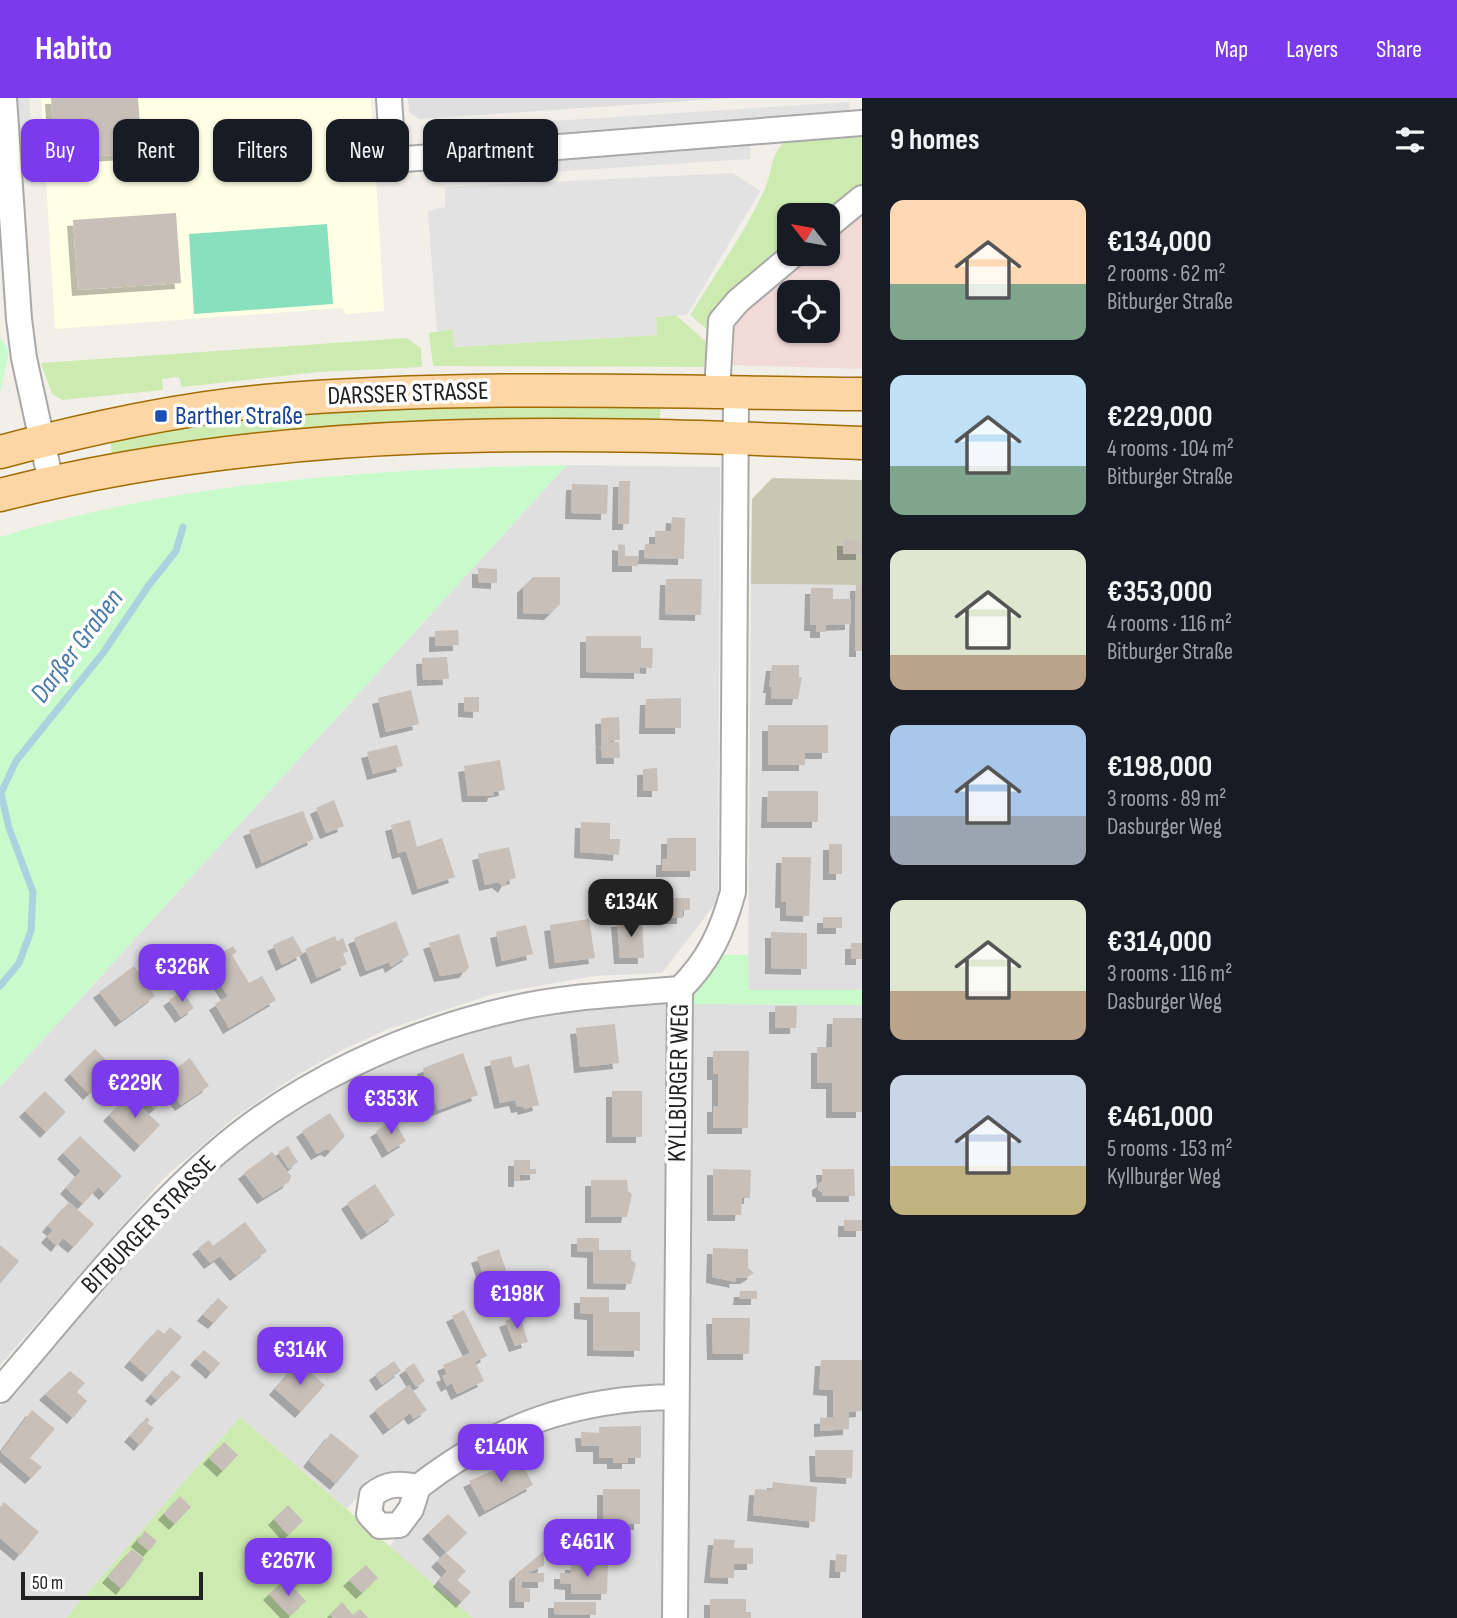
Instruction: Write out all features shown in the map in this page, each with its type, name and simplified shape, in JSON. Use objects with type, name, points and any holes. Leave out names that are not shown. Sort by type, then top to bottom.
[{"type":"main road","name":"DARSSER STRASSE","points":[[0,452],[43,440],[161,416],[262,401],[431,391],[862,394]]},
{"type":"main road","name":"DARSSER STRASSE","points":[[0,495],[146,462],[273,447],[420,435],[736,438],[862,443]]},
{"type":"street","points":[[4,98],[9,323],[24,358],[51,482]]},
{"type":"street","points":[[389,98],[393,160],[862,123]]},
{"type":"street","points":[[840,216],[862,198]]},
{"type":"street","points":[[736,438],[727,392],[722,321],[754,287],[779,266]]},
{"type":"street","name":"KYLLBURGER WEG","points":[[675,1618],[680,989],[699,970],[716,944],[733,892],[736,438]]},
{"type":"street","name":"BITBURGER STRASSE","points":[[0,1390],[168,1198],[216,1153],[279,1107],[406,1040],[460,1022],[559,1000],[680,989]]},
{"type":"street","points":[[418,1487],[480,1445],[531,1420],[579,1405],[628,1397],[676,1397]]},
{"type":"shaded area","points":[[15,98],[29,98],[30,119],[21,119],[21,182],[35,183],[21,183]]},
{"type":"shaded area","points":[[41,98],[371,98],[372,119],[326,119],[326,182],[376,182],[384,311],[346,314],[342,308],[55,329],[46,182],[99,182],[99,119],[42,119]]},
{"type":"shaded area","points":[[408,98],[733,98],[419,119],[409,112]]},
{"type":"shaded area","points":[[849,102],[850,115],[558,135],[558,121]]},
{"type":"shaded area","points":[[750,144],[750,159],[558,172],[558,157]]},
{"type":"shaded area","points":[[733,173],[760,191],[687,315],[656,317],[657,335],[454,347],[453,329],[437,332],[428,211],[445,207],[445,187]]},
{"type":"shaded area","points":[[862,209],[862,369],[725,365],[730,319],[794,266],[840,266],[840,228]]},
{"type":"shaded area","points":[[567,465],[720,467],[718,900],[662,973],[594,976],[493,994],[388,1029],[340,1051],[291,1079],[234,1118],[165,1177],[0,1365],[0,1087]]},
{"type":"shaded area","points":[[772,478],[862,480],[862,585],[751,584],[752,499]]},
{"type":"shaded area","points":[[751,584],[856,585],[855,650],[862,651],[862,990],[748,990]]},
{"type":"shaded area","points":[[661,997],[672,1003],[670,1385],[470,1440],[417,1473],[368,1485],[347,1509],[240,1417],[66,1618],[0,1618],[0,1407],[149,1232],[237,1146],[367,1063],[470,1024]]},
{"type":"shaded area","points":[[693,1004],[862,1005],[862,1618],[688,1618]]},
{"type":"shaded area","points":[[665,1405],[664,1618],[473,1618],[389,1546],[421,1514],[421,1494],[535,1425]]},
{"type":"green space","points":[[862,137],[862,186],[840,204],[777,203],[777,259],[708,330],[690,315],[756,207],[767,185],[774,158],[785,142]]},
{"type":"green space","points":[[327,224],[333,304],[194,314],[189,234]]},
{"type":"green space","points":[[676,315],[712,347],[711,367],[433,366],[429,333],[453,329],[455,347],[657,335],[656,317]]},
{"type":"green space","points":[[0,338],[9,351],[0,393]]},
{"type":"green space","points":[[407,338],[421,348],[422,367],[319,372],[182,387],[179,377],[162,379],[163,390],[62,400],[52,394],[41,363]]},
{"type":"green space","points":[[386,406],[661,406],[659,423],[112,456],[110,437],[248,417]]},
{"type":"green space","points":[[567,465],[0,1087],[0,537],[68,518],[209,491],[352,475]]},
{"type":"green space","points":[[718,955],[748,955],[749,990],[862,990],[862,1005],[693,1004],[694,993]]},
{"type":"green space","points":[[240,1417],[473,1618],[66,1618]]},
{"type":"building","points":[[51,98],[138,98],[140,119],[113,119],[113,155],[99,156],[99,119],[52,119]]},
{"type":"building","points":[[176,213],[181,283],[78,290],[73,220]]},
{"type":"building","points":[[619,481],[630,481],[629,524],[618,524]]},
{"type":"building","points":[[572,484],[608,485],[607,514],[571,513]]},
{"type":"building","points":[[672,517],[685,518],[684,559],[644,558],[645,544],[655,544],[655,531],[671,531]]},
{"type":"building","points":[[843,540],[862,540],[862,554],[843,554]]},
{"type":"building","points":[[618,544],[625,545],[625,556],[638,556],[638,566],[618,566]]},
{"type":"building","points":[[478,568],[497,569],[497,583],[478,582]]},
{"type":"building","points":[[533,577],[560,577],[560,604],[550,614],[523,613],[523,587]]},
{"type":"building","points":[[666,579],[702,579],[701,615],[665,614]]},
{"type":"building","points":[[856,585],[862,585],[862,651],[855,651]]},
{"type":"building","points":[[811,588],[833,588],[833,599],[851,599],[851,624],[826,625],[826,632],[816,632],[816,625],[810,625]]},
{"type":"building","points":[[458,630],[459,645],[435,646],[435,631]]},
{"type":"building","points":[[586,636],[641,636],[641,648],[653,648],[652,668],[640,667],[640,673],[586,672]]},
{"type":"building","points":[[447,657],[449,679],[423,680],[422,658]]},
{"type":"building","points":[[772,665],[799,665],[799,677],[802,677],[798,699],[771,699],[772,687],[769,687]]},
{"type":"building","points":[[411,690],[419,724],[386,732],[378,698]]},
{"type":"building","points":[[464,697],[479,697],[479,712],[464,711]]},
{"type":"building","points":[[681,698],[681,728],[645,728],[646,699]]},
{"type":"building","points":[[619,717],[620,740],[602,742],[619,742],[620,758],[602,758],[601,718]]},
{"type":"building","points":[[768,725],[828,725],[828,753],[805,753],[805,765],[768,765]]},
{"type":"building","points":[[397,745],[403,766],[373,774],[367,752]]},
{"type":"building","points":[[500,760],[505,790],[494,792],[493,796],[468,796],[464,766]]},
{"type":"building","points":[[657,768],[658,791],[643,791],[643,769]]},
{"type":"building","points":[[768,791],[818,791],[818,822],[767,822]]},
{"type":"building","points":[[334,800],[344,826],[326,833],[316,808]]},
{"type":"building","points":[[303,811],[314,839],[262,863],[249,830]]},
{"type":"building","points":[[410,820],[417,847],[442,838],[455,877],[418,889],[406,851],[398,853],[391,825]]},
{"type":"building","points":[[581,822],[610,823],[610,839],[620,839],[619,855],[580,852]]},
{"type":"building","points":[[667,838],[696,838],[696,871],[662,871],[662,859],[667,859]]},
{"type":"building","points":[[829,844],[842,844],[842,874],[829,874]]},
{"type":"building","points":[[509,847],[516,878],[508,880],[504,887],[498,882],[485,885],[478,854]]},
{"type":"building","points":[[782,857],[811,857],[809,916],[786,915],[786,902],[781,902]]},
{"type":"building","points":[[666,898],[690,898],[690,910],[683,910],[683,918],[666,918]]},
{"type":"building","points":[[823,917],[842,917],[842,928],[823,928]]},
{"type":"building","points":[[589,919],[595,958],[555,963],[550,925]]},
{"type":"building","points":[[642,919],[644,958],[620,958],[617,921]]},
{"type":"building","points":[[396,921],[409,955],[391,967],[389,962],[366,971],[354,938]]},
{"type":"building","points":[[526,925],[533,954],[502,961],[496,932]]},
{"type":"building","points":[[771,932],[807,933],[807,969],[771,968]]},
{"type":"building","points":[[459,934],[469,967],[465,972],[440,976],[429,943]]},
{"type":"building","points":[[293,936],[303,954],[282,965],[273,945]]},
{"type":"building","points":[[335,936],[337,941],[343,938],[348,951],[343,954],[347,964],[317,978],[305,949]]},
{"type":"building","points":[[851,943],[862,943],[862,959],[851,959]]},
{"type":"building","points":[[212,945],[218,955],[233,946],[237,952],[232,955],[249,983],[262,976],[276,1000],[229,1028],[215,1004],[228,996],[213,973],[184,990],[175,975],[187,968],[184,963]]},
{"type":"building","points":[[134,966],[155,996],[121,1021],[99,992]]},
{"type":"building","points":[[182,991],[194,1008],[181,1017],[169,1000]]},
{"type":"building","points":[[775,1006],[797,1006],[796,1028],[775,1028]]},
{"type":"building","points":[[833,1018],[862,1018],[862,1112],[832,1112],[832,1083],[817,1083],[817,1047],[832,1047]]},
{"type":"building","points":[[615,1024],[619,1063],[580,1067],[576,1028]]},
{"type":"building","points":[[95,1049],[115,1069],[89,1094],[70,1074]]},
{"type":"building","points":[[713,1051],[749,1051],[748,1128],[713,1128],[713,1106],[718,1106],[718,1074],[713,1074]]},
{"type":"building","points":[[463,1053],[478,1095],[438,1110],[430,1086],[426,1084],[423,1068]]},
{"type":"building","points":[[511,1056],[514,1068],[529,1064],[539,1105],[524,1109],[523,1106],[517,1107],[515,1100],[500,1103],[490,1061]]},
{"type":"building","points":[[190,1058],[209,1086],[181,1105],[162,1079]]},
{"type":"building","points":[[146,1080],[163,1101],[154,1109],[136,1089]]},
{"type":"building","points":[[45,1091],[66,1112],[46,1132],[25,1111]]},
{"type":"building","points":[[612,1091],[642,1091],[642,1137],[612,1137]]},
{"type":"building","points":[[129,1095],[160,1125],[140,1146],[109,1115]]},
{"type":"building","points":[[330,1113],[345,1136],[331,1151],[326,1149],[317,1154],[302,1131]]},
{"type":"building","points":[[394,1120],[406,1141],[388,1152],[376,1131]]},
{"type":"building","points":[[80,1136],[122,1176],[105,1194],[98,1187],[83,1204],[66,1188],[81,1171],[63,1153]]},
{"type":"building","points":[[288,1146],[298,1162],[289,1169],[278,1152]]},
{"type":"building","points":[[272,1152],[291,1176],[289,1182],[263,1198],[244,1173]]},
{"type":"building","points":[[514,1160],[530,1160],[530,1169],[536,1169],[536,1174],[520,1175],[520,1181],[514,1181]]},
{"type":"building","points":[[713,1169],[751,1170],[750,1198],[742,1198],[741,1215],[713,1215]]},
{"type":"building","points":[[822,1169],[854,1169],[855,1196],[822,1196],[818,1184],[823,1181]]},
{"type":"building","points":[[591,1180],[627,1180],[628,1191],[632,1194],[627,1217],[591,1217]]},
{"type":"building","points":[[375,1184],[395,1215],[367,1234],[347,1203]]},
{"type":"building","points":[[69,1202],[94,1224],[74,1247],[63,1238],[57,1246],[47,1237],[53,1230],[48,1226]]},
{"type":"building","points":[[844,1220],[862,1220],[862,1231],[844,1231]]},
{"type":"building","points":[[245,1222],[267,1251],[236,1275],[220,1256],[210,1263],[198,1248],[209,1240],[213,1246]]},
{"type":"building","points":[[577,1238],[599,1238],[599,1250],[631,1250],[631,1259],[636,1264],[631,1284],[593,1283],[593,1252],[577,1251]]},
{"type":"building","points":[[0,1245],[19,1261],[0,1284]]},
{"type":"building","points":[[713,1248],[748,1249],[748,1268],[754,1273],[746,1278],[735,1278],[736,1282],[712,1277]]},
{"type":"building","points":[[499,1249],[509,1279],[487,1286],[477,1257]]},
{"type":"building","points":[[740,1291],[757,1291],[757,1299],[739,1299]]},
{"type":"building","points":[[580,1297],[609,1297],[609,1312],[640,1312],[640,1351],[593,1350],[593,1314],[580,1313]]},
{"type":"building","points":[[218,1298],[228,1307],[214,1323],[203,1315]]},
{"type":"building","points":[[464,1310],[487,1356],[475,1362],[484,1381],[457,1394],[452,1383],[447,1386],[442,1376],[447,1374],[443,1365],[470,1353],[452,1316]]},
{"type":"building","points":[[520,1316],[528,1342],[515,1346],[505,1321]]},
{"type":"building","points":[[712,1318],[750,1318],[749,1354],[713,1354]]},
{"type":"building","points":[[170,1327],[182,1337],[148,1376],[130,1361],[158,1329],[164,1334]]},
{"type":"building","points":[[204,1350],[220,1363],[212,1373],[196,1359]]},
{"type":"building","points":[[821,1360],[862,1360],[862,1411],[849,1412],[849,1429],[820,1431],[820,1418],[833,1417],[833,1390],[819,1389]]},
{"type":"building","points":[[394,1361],[401,1371],[382,1385],[375,1374]]},
{"type":"building","points":[[298,1362],[325,1385],[301,1412],[275,1389]]},
{"type":"building","points":[[414,1363],[425,1381],[416,1387],[405,1369]]},
{"type":"building","points":[[172,1370],[181,1377],[157,1400],[151,1395]]},
{"type":"building","points":[[70,1371],[85,1383],[77,1392],[87,1401],[73,1418],[45,1394]]},
{"type":"building","points":[[409,1385],[427,1410],[414,1419],[410,1413],[389,1429],[375,1410]]},
{"type":"building","points":[[32,1410],[55,1429],[30,1458],[42,1467],[31,1478],[1,1452]]},
{"type":"building","points":[[147,1417],[150,1420],[147,1423],[154,1428],[140,1445],[130,1436]]},
{"type":"building","points":[[641,1426],[641,1458],[628,1458],[628,1463],[613,1463],[613,1458],[599,1458],[599,1446],[582,1446],[581,1432],[599,1433],[599,1427]]},
{"type":"building","points":[[331,1433],[359,1456],[336,1484],[309,1461]]},
{"type":"building","points":[[224,1442],[238,1455],[223,1471],[209,1458]]},
{"type":"building","points":[[815,1450],[853,1450],[852,1478],[816,1476]]},
{"type":"building","points":[[520,1459],[533,1485],[485,1511],[469,1481]]},
{"type":"building","points":[[773,1482],[817,1487],[815,1522],[753,1515],[755,1489],[772,1490]]},
{"type":"building","points":[[603,1489],[640,1489],[640,1524],[603,1523]]},
{"type":"building","points":[[180,1496],[191,1507],[175,1524],[164,1514]]},
{"type":"building","points":[[4,1502],[39,1532],[20,1555],[0,1538],[0,1507]]},
{"type":"building","points":[[288,1505],[303,1521],[288,1535],[274,1519]]},
{"type":"building","points":[[448,1514],[467,1533],[446,1553],[466,1571],[457,1580],[471,1592],[462,1602],[439,1581],[447,1571],[437,1561],[446,1552],[428,1533]]},
{"type":"building","points":[[145,1531],[157,1541],[149,1551],[137,1541]]},
{"type":"building","points":[[714,1539],[735,1540],[734,1548],[753,1548],[753,1564],[734,1564],[734,1578],[710,1577]]},
{"type":"building","points":[[302,1546],[319,1564],[296,1586],[279,1568]]},
{"type":"building","points":[[132,1549],[144,1559],[122,1589],[108,1577]]},
{"type":"building","points":[[544,1551],[544,1566],[527,1573],[544,1573],[544,1582],[522,1582],[522,1588],[530,1589],[530,1602],[515,1602],[515,1575]]},
{"type":"building","points":[[836,1554],[847,1555],[846,1572],[835,1572]]},
{"type":"building","points":[[571,1564],[608,1565],[607,1594],[571,1594],[571,1584],[560,1583],[560,1573],[571,1573]]},
{"type":"building","points":[[366,1565],[378,1578],[362,1593],[349,1580]]},
{"type":"building","points":[[285,1579],[306,1601],[290,1616],[269,1594]]},
{"type":"building","points":[[710,1599],[746,1599],[746,1612],[751,1612],[751,1618],[710,1618]]},
{"type":"building","points":[[342,1602],[353,1615],[360,1609],[368,1618],[333,1618],[330,1615]]},
{"type":"building","points":[[554,1602],[596,1602],[596,1615],[554,1614]]},
{"type":"waterway","name":"Darßer Graben","points":[[0,986],[19,963],[31,931],[33,892],[9,828],[1,793],[16,761],[103,653],[149,585],[176,551],[183,527]]},
{"type":"place","name":"Barther Straße","points":[[161,416]]}]
